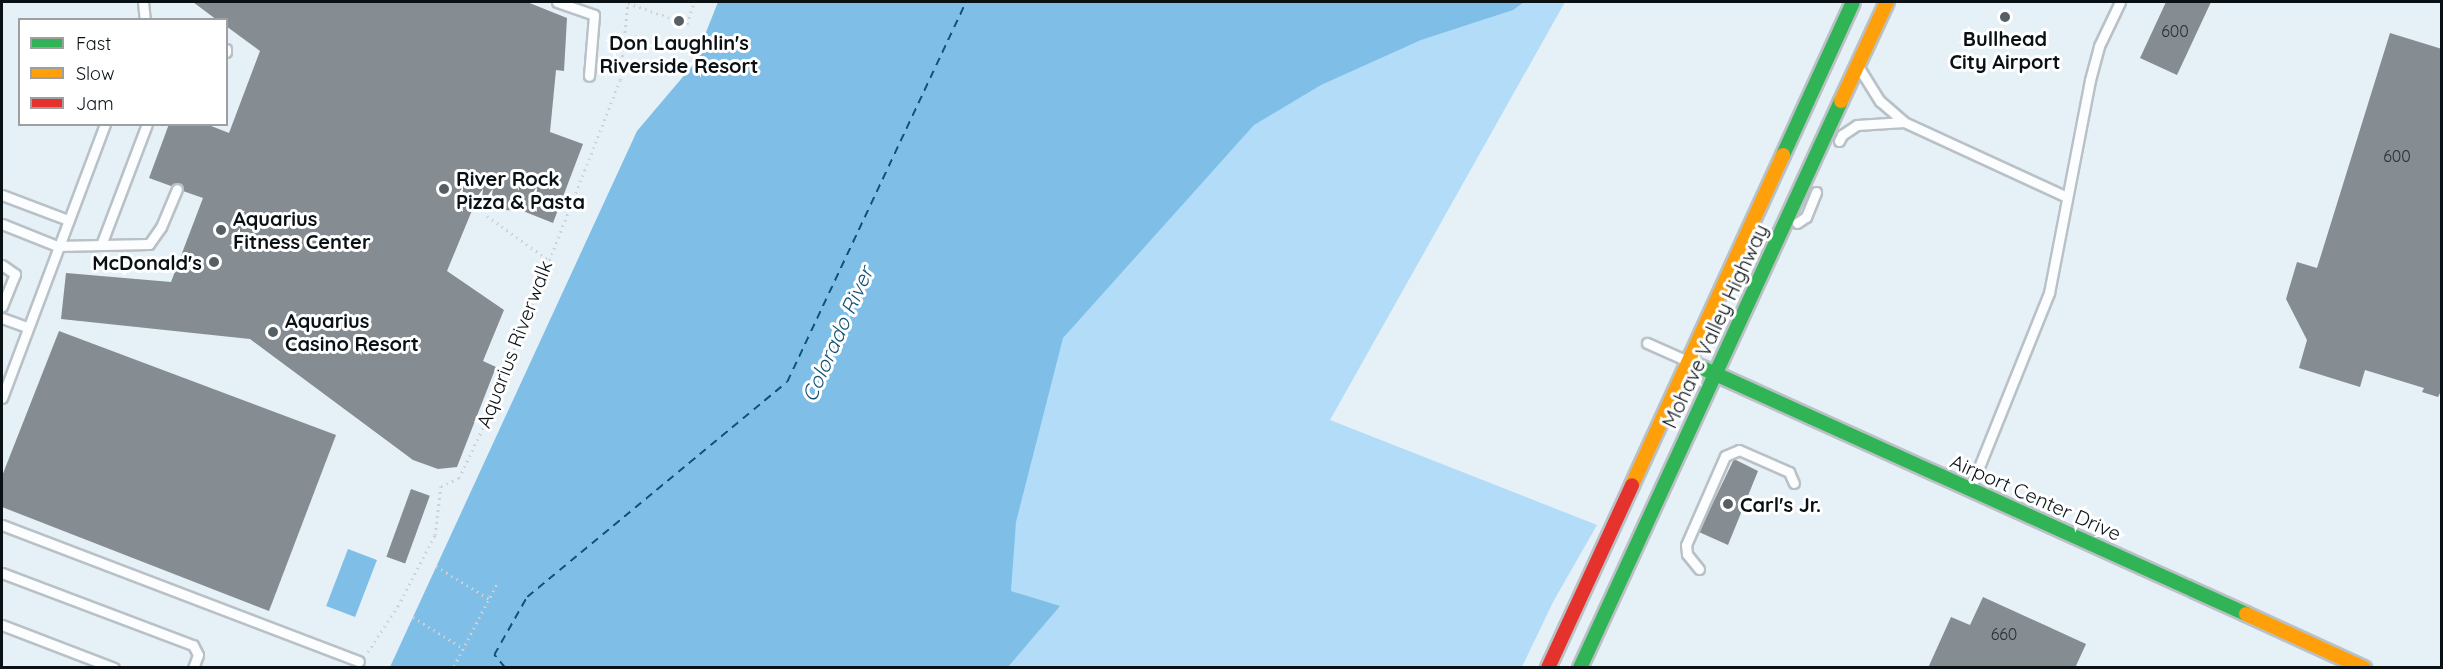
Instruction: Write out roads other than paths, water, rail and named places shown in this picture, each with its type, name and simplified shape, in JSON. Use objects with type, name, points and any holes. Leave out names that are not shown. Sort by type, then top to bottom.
[{"type":"main road","name":"Mohave Valley Highway","points":[[1548,668],[1691,363],[1853,2]]},
{"type":"main road","name":"Mohave Valley Highway","points":[[1580,668],[1887,2]]},
{"type":"main road","name":"Airport Center Drive","points":[[1691,363],[2364,668]]},
{"type":"lane","points":[[143,2],[146,17]]},
{"type":"lane","points":[[557,2],[594,15],[589,76]]},
{"type":"lane","points":[[1970,489],[2049,293],[2090,80],[2120,2]]},
{"type":"lane","points":[[1857,66],[1880,101],[1904,122],[2067,197]]},
{"type":"lane","points":[[1833,155],[1842,135],[1857,125],[1904,122]]},
{"type":"lane","points":[[2,398],[57,246],[104,126]]},
{"type":"lane","points":[[101,245],[146,126]]},
{"type":"lane","points":[[1778,236],[1806,217],[1819,186]]},
{"type":"lane","points":[[2,224],[57,246],[149,244],[161,227],[177,189]]},
{"type":"lane","points":[[2,195],[68,220]]},
{"type":"lane","points":[[2,265],[15,274],[2,306]]},
{"type":"lane","points":[[2,318],[27,327]]},
{"type":"lane","points":[[1647,343],[1691,363]]},
{"type":"lane","points":[[2,368],[11,372]]},
{"type":"lane","points":[[1699,569],[1687,555],[1686,545],[1725,456],[1739,450],[1789,472],[1794,483]]},
{"type":"lane","points":[[2,525],[359,661]]},
{"type":"lane","points":[[2,573],[193,645],[198,655],[193,668]]},
{"type":"lane","points":[[2,625],[114,668]]},
{"type":"water","name":"Colorado River","points":[[718,2],[1524,2],[1513,10],[1421,40],[1321,85],[1254,125],[1063,338],[1016,522],[1011,591],[1060,606],[1008,667],[390,667],[637,131],[693,65]]},
{"type":"water","points":[[348,549],[377,560],[355,617],[326,606]]},
{"type":"place","name":"Bullhead City Airport","points":[[2005,17]]},
{"type":"place","name":"Don Laughlin's Riverside Resort","points":[[679,21]]},
{"type":"place","name":"River Rock Pizza & Pasta","points":[[444,189]]},
{"type":"place","name":"Aquarius Fitness Center","points":[[221,230]]},
{"type":"place","name":"McDonald's","points":[[214,262]]},
{"type":"place","name":"Aquarius Casino Resort","points":[[273,332]]},
{"type":"place","name":"Carl's Jr.","points":[[1728,504]]}]
